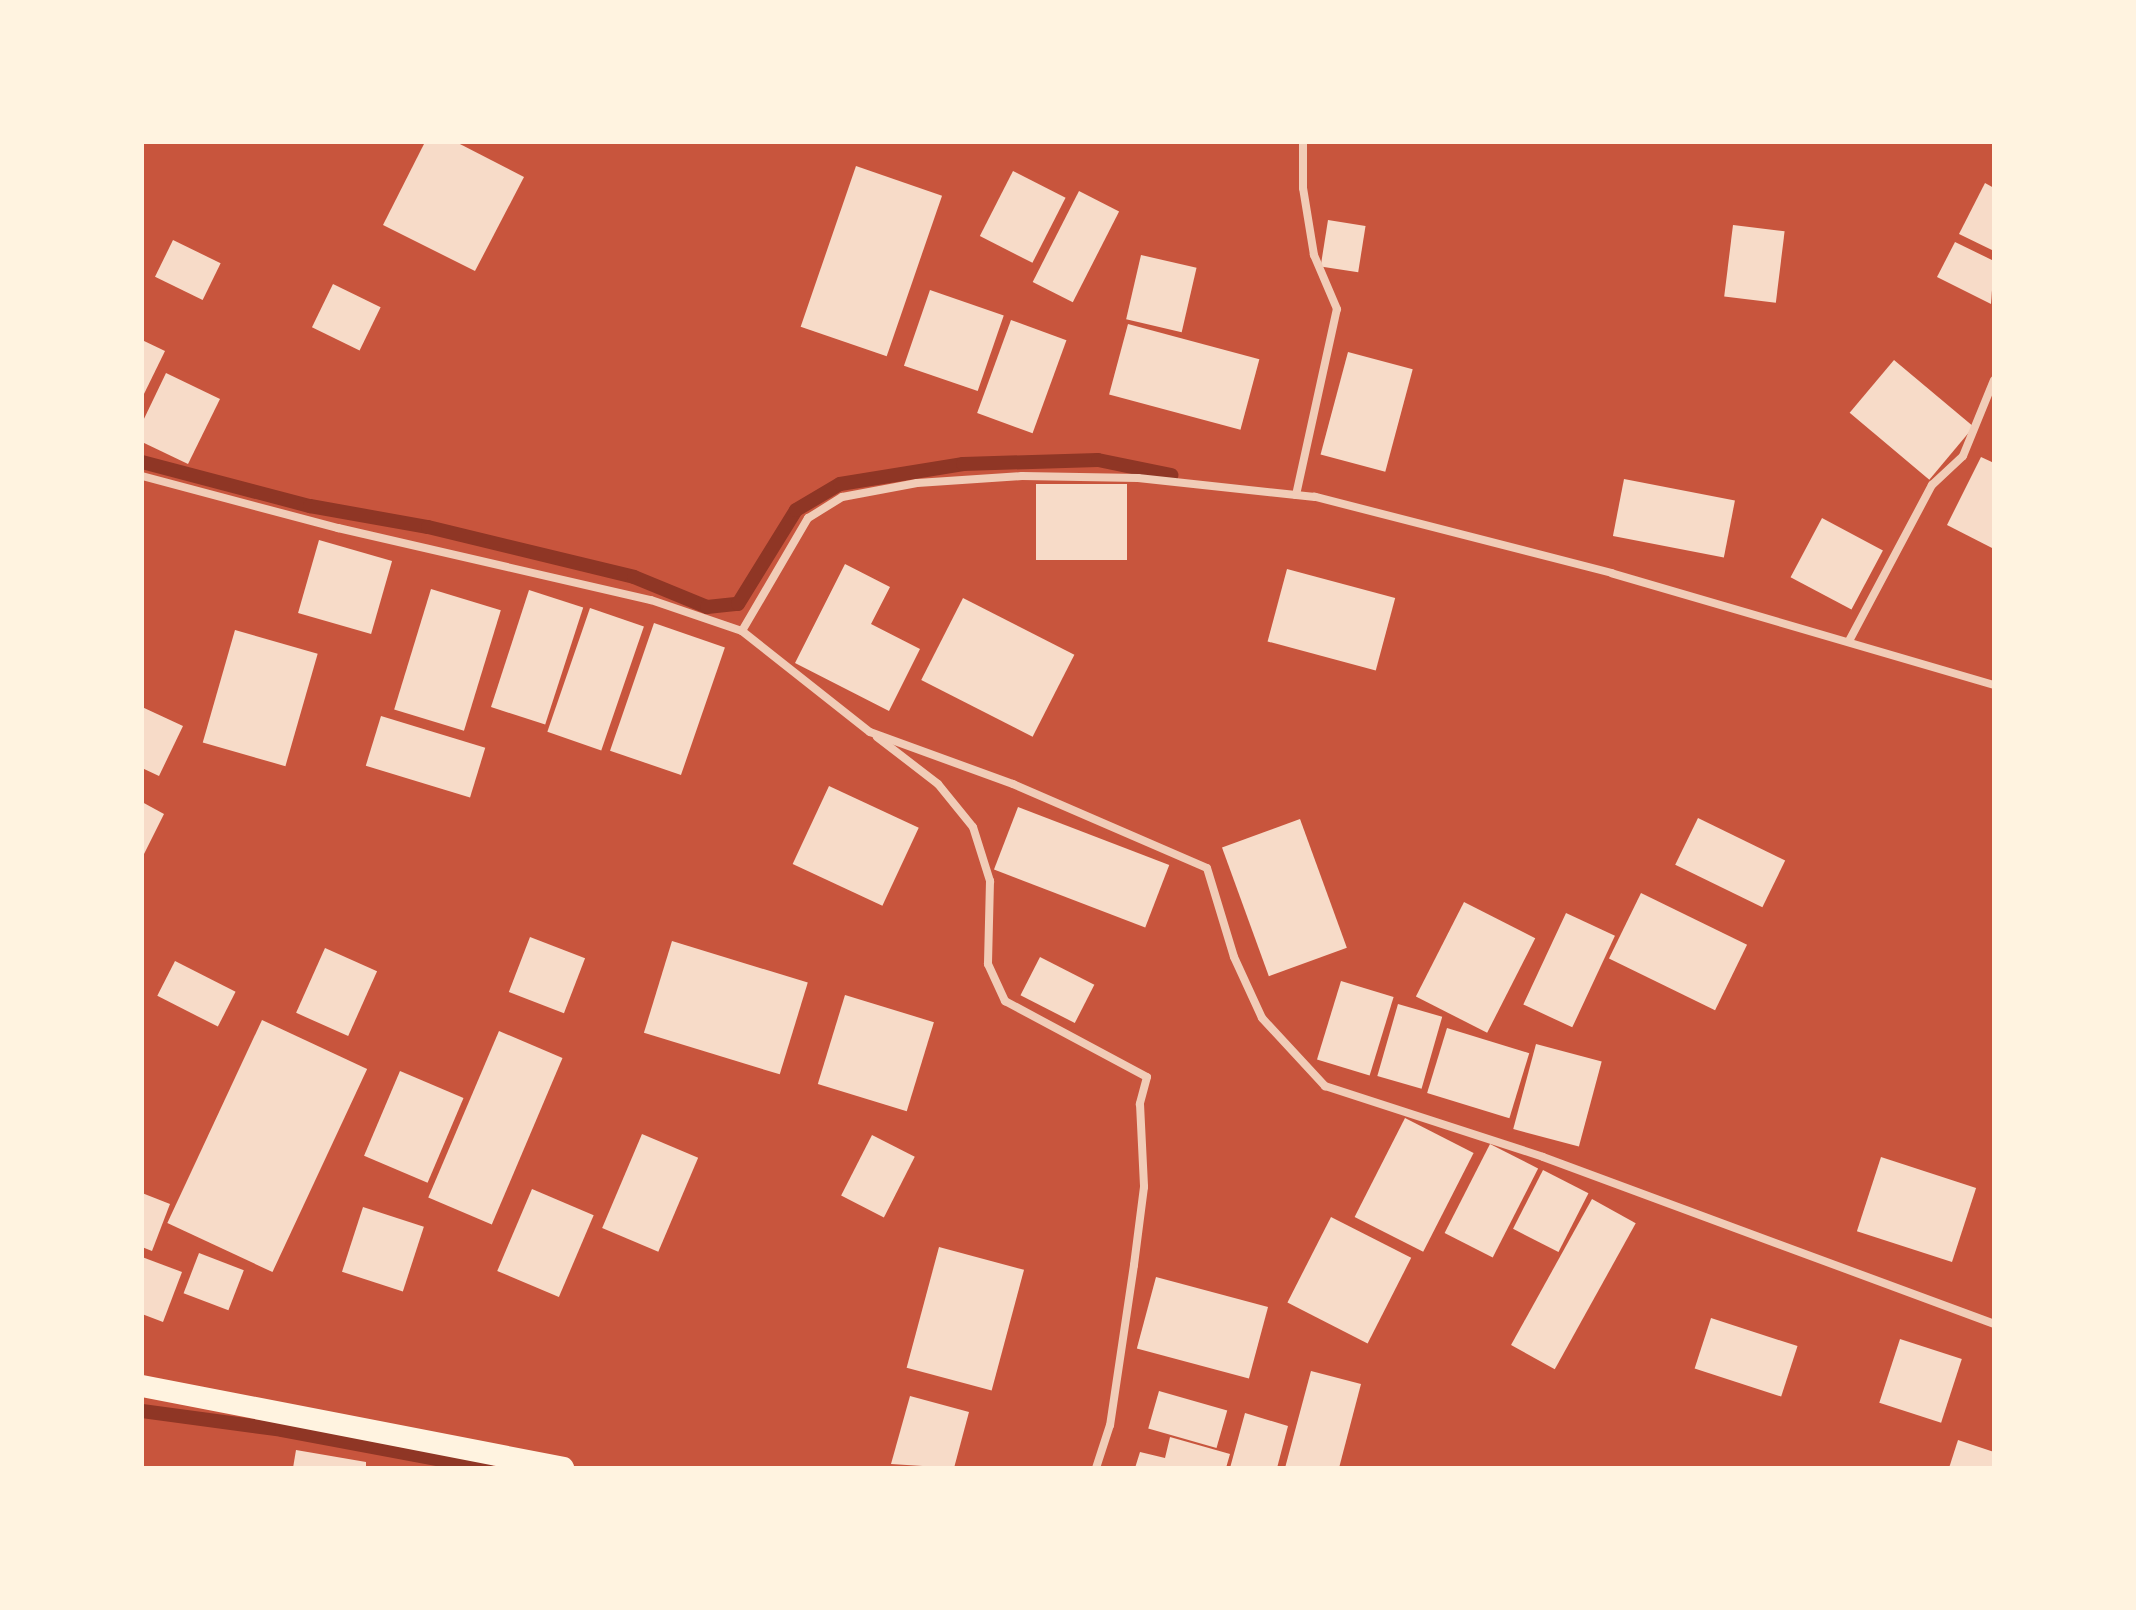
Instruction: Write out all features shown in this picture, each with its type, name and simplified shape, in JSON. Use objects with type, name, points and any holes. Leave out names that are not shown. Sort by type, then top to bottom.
[{"type":"highway","points":[[142,1386],[563,1468]]},
{"type":"street","points":[[1296,495],[1337,309],[1314,255],[1303,188],[1303,142]]},
{"type":"street","points":[[1849,641],[1932,485],[1963,456],[1994,380]]},
{"type":"street","points":[[142,476],[338,528],[651,600],[742,631],[938,784],[973,827],[990,881],[988,964],[1005,1001],[1147,1077],[1140,1104],[1144,1187],[1134,1265],[1110,1425],[1096,1468]]},
{"type":"street","points":[[742,631],[808,518],[842,497],[917,483],[1022,476],[1138,478],[1296,495],[1474,536],[1994,685]]},
{"type":"street","points":[[870,732],[1013,784],[1207,868],[1234,957],[1262,1018],[1325,1086],[1543,1157],[1994,1324]]},
{"type":"building","points":[[425,142],[456,142],[524,177],[475,271],[383,225]]},
{"type":"building","points":[[856,166],[942,196],[887,356],[801,327]]},
{"type":"building","points":[[1013,171],[1066,198],[1032,263],[980,236]]},
{"type":"building","points":[[1985,183],[1994,188],[1994,251],[1959,234]]},
{"type":"building","points":[[1079,191],[1119,211],[1073,302],[1033,282]]},
{"type":"building","points":[[1328,220],[1366,226],[1358,272],[1321,266]]},
{"type":"building","points":[[1733,225],[1785,231],[1776,303],[1724,296]]},
{"type":"building","points":[[173,240],[221,263],[203,300],[155,277]]},
{"type":"building","points":[[1955,242],[1994,261],[1991,304],[1937,277]]},
{"type":"building","points":[[1141,255],[1197,268],[1182,332],[1126,319]]},
{"type":"building","points":[[333,284],[381,307],[360,350],[312,327]]},
{"type":"building","points":[[930,290],[1004,315],[978,391],[904,366]]},
{"type":"building","points":[[1011,320],[1066,340],[1033,433],[977,413]]},
{"type":"building","points":[[1128,324],[1259,359],[1240,430],[1109,395]]},
{"type":"building","points":[[142,340],[165,351],[142,398]]},
{"type":"building","points":[[1348,352],[1413,369],[1385,472],[1321,454]]},
{"type":"building","points":[[1894,360],[1974,427],[1929,480],[1850,413]]},
{"type":"building","points":[[166,373],[220,399],[188,464],[142,442],[142,423]]},
{"type":"building","points":[[1981,457],[1994,463],[1994,549],[1947,525]]},
{"type":"building","points":[[1624,479],[1735,501],[1724,557],[1613,536]]},
{"type":"building","points":[[1036,484],[1127,484],[1127,560],[1036,560]]},
{"type":"building","points":[[1822,518],[1883,550],[1851,610],[1791,577]]},
{"type":"building","points":[[319,540],[392,561],[371,634],[298,613]]},
{"type":"building","points":[[845,564],[890,587],[871,624],[920,649],[889,711],[795,663]]},
{"type":"building","points":[[1287,569],[1395,598],[1376,670],[1268,641]]},
{"type":"building","points":[[431,589],[501,610],[464,731],[394,709]]},
{"type":"building","points":[[529,590],[583,608],[545,725],[491,707]]},
{"type":"building","points":[[963,598],[1074,655],[1033,737],[921,680]]},
{"type":"building","points":[[590,608],[644,627],[601,750],[547,732]]},
{"type":"building","points":[[654,623],[725,647],[681,775],[610,751]]},
{"type":"building","points":[[235,630],[318,654],[285,766],[203,742]]},
{"type":"building","points":[[142,707],[183,726],[159,776],[142,768]]},
{"type":"building","points":[[381,716],[485,748],[470,798],[366,766]]},
{"type":"building","points":[[829,786],[919,828],[882,906],[793,864]]},
{"type":"building","points":[[142,802],[164,814],[142,858]]},
{"type":"building","points":[[1018,807],[1169,865],[1145,928],[994,870]]},
{"type":"building","points":[[1698,818],[1785,861],[1762,907],[1675,865]]},
{"type":"building","points":[[1300,819],[1347,948],[1269,976],[1222,847]]},
{"type":"building","points":[[1641,893],[1747,945],[1715,1010],[1609,959]]},
{"type":"building","points":[[1464,902],[1535,938],[1487,1033],[1416,996]]},
{"type":"building","points":[[1566,913],[1615,936],[1572,1027],[1523,1005]]},
{"type":"building","points":[[530,937],[585,958],[564,1013],[509,992]]},
{"type":"building","points":[[672,941],[808,983],[780,1074],[644,1033]]},
{"type":"building","points":[[325,948],[377,971],[348,1036],[296,1013]]},
{"type":"building","points":[[1040,957],[1094,985],[1075,1023],[1020,995]]},
{"type":"building","points":[[175,961],[236,992],[218,1027],[157,996]]},
{"type":"building","points":[[1341,981],[1394,997],[1370,1075],[1317,1059]]},
{"type":"building","points":[[845,995],[934,1022],[907,1111],[818,1084]]},
{"type":"building","points":[[1398,1004],[1442,1017],[1422,1089],[1377,1076]]},
{"type":"building","points":[[262,1020],[367,1069],[272,1272],[167,1223]]},
{"type":"building","points":[[1447,1028],[1529,1053],[1509,1118],[1427,1093]]},
{"type":"building","points":[[499,1031],[563,1058],[492,1225],[428,1198]]},
{"type":"building","points":[[1536,1044],[1602,1062],[1579,1147],[1513,1129]]},
{"type":"building","points":[[400,1071],[464,1098],[428,1183],[364,1156]]},
{"type":"building","points":[[1405,1118],[1474,1153],[1423,1252],[1355,1217]]},
{"type":"building","points":[[642,1134],[698,1158],[658,1252],[602,1228]]},
{"type":"building","points":[[872,1135],[915,1157],[884,1217],[841,1196]]},
{"type":"building","points":[[1490,1144],[1538,1169],[1493,1258],[1445,1233]]},
{"type":"building","points":[[1881,1157],[1976,1188],[1952,1262],[1857,1231]]},
{"type":"building","points":[[1543,1170],[1588,1193],[1558,1252],[1513,1229]]},
{"type":"building","points":[[532,1189],[594,1215],[559,1297],[497,1271]]},
{"type":"building","points":[[142,1193],[170,1204],[152,1251],[142,1247]]},
{"type":"building","points":[[1592,1199],[1636,1223],[1555,1369],[1511,1345]]},
{"type":"building","points":[[363,1207],[424,1227],[403,1291],[342,1272]]},
{"type":"building","points":[[1331,1217],[1411,1258],[1368,1343],[1287,1303]]},
{"type":"building","points":[[939,1247],[1024,1270],[992,1391],[907,1368]]},
{"type":"building","points":[[199,1253],[244,1270],[228,1310],[184,1293]]},
{"type":"building","points":[[142,1257],[182,1272],[163,1322],[142,1314]]},
{"type":"building","points":[[1156,1277],[1268,1307],[1249,1379],[1137,1348]]},
{"type":"building","points":[[1711,1318],[1798,1346],[1781,1397],[1695,1368]]},
{"type":"building","points":[[1900,1339],[1962,1359],[1941,1423],[1879,1403]]},
{"type":"building","points":[[1311,1371],[1361,1384],[1339,1468],[1285,1468]]},
{"type":"building","points":[[1159,1391],[1227,1411],[1216,1448],[1148,1428]]},
{"type":"building","points":[[910,1396],[969,1412],[954,1468],[891,1464]]},
{"type":"building","points":[[1245,1413],[1288,1426],[1277,1468],[1230,1468]]},
{"type":"building","points":[[1170,1437],[1230,1454],[1226,1468],[1135,1468],[1140,1452],[1165,1458]]},
{"type":"building","points":[[1958,1440],[1994,1452],[1994,1468],[1949,1468]]},
{"type":"building","points":[[296,1450],[366,1462],[366,1468],[293,1468]]},
{"type":"waterway","points":[[142,462],[310,506],[428,527],[634,577],[707,607],[738,604],[796,510],[840,484],[963,464],[1098,460],[1171,475]]},
{"type":"waterway","points":[[142,1411],[282,1430],[486,1468]]}]
